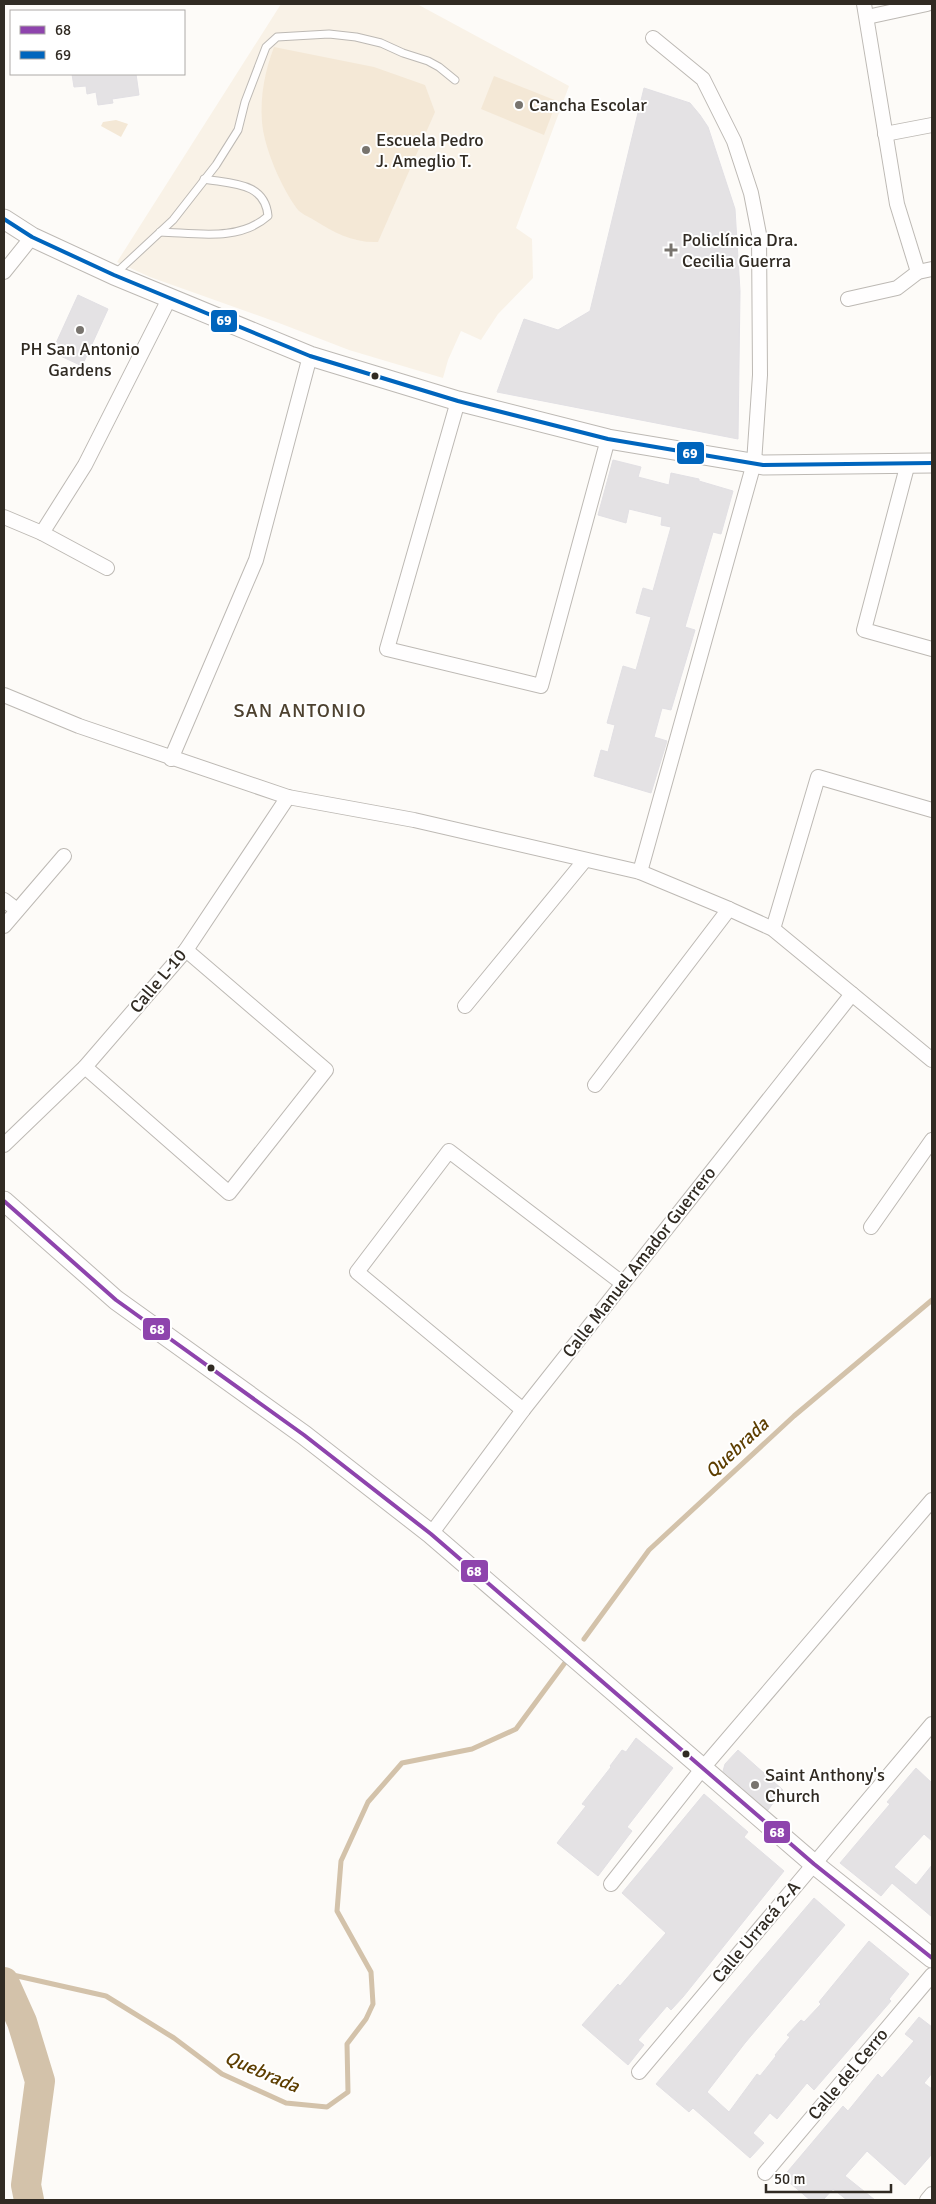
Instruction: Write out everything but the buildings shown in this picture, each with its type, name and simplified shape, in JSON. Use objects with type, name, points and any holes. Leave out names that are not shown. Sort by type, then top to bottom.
[{"type":"street","points":[[918,272],[897,204],[865,10],[927,4]]},
{"type":"street","points":[[640,872],[754,463],[758,410],[760,305],[759,234],[751,193],[734,141],[703,79],[653,38]]},
{"type":"street","points":[[885,134],[932,125]]},
{"type":"street","points":[[4,219],[32,237],[114,275],[310,356],[458,401],[608,438],[763,465],[932,463]]},
{"type":"street","points":[[4,272],[32,237]]},
{"type":"street","points":[[848,299],[897,288],[918,272],[932,269]]},
{"type":"street","points":[[42,533],[85,465],[169,299]]},
{"type":"street","points":[[171,759],[256,560],[310,356]]},
{"type":"street","points":[[458,401],[387,650],[541,686],[608,438]]},
{"type":"street","points":[[908,463],[864,630],[932,649]]},
{"type":"street","points":[[4,517],[42,533],[108,568]]},
{"type":"street","points":[[4,695],[79,726],[171,759],[288,797],[414,820],[640,872],[772,929],[932,1060]]},
{"type":"street","points":[[772,929],[818,777],[932,810]]},
{"type":"street","name":"Calle L-10","points":[[4,1144],[85,1067],[186,950],[288,797]]},
{"type":"street","points":[[4,926],[64,856]]},
{"type":"street","points":[[465,1006],[585,860]]},
{"type":"street","points":[[4,900],[16,910]]},
{"type":"street","points":[[595,1085],[729,909]]},
{"type":"street","points":[[85,1067],[229,1193],[326,1070],[186,950]]},
{"type":"street","name":"Calle Manuel Amador Guerrero","points":[[431,1534],[523,1410],[852,994]]},
{"type":"street","points":[[870,1227],[932,1140]]},
{"type":"street","points":[[523,1410],[357,1272],[449,1151],[622,1284]]},
{"type":"street","points":[[4,1201],[116,1300],[304,1434],[431,1534],[814,1864],[932,1958]]},
{"type":"street","points":[[611,1884],[702,1769],[932,1500]]},
{"type":"street","name":"Calle Urracá 2-A","points":[[639,2072],[932,1724]]},
{"type":"street","name":"Calle del Cerro","points":[[765,2173],[932,1975]]},
{"type":"street","points":[[927,2200],[932,2194]]},
{"type":"lane","points":[[114,275],[173,220],[204,180],[238,130],[245,102],[266,46],[278,37],[329,34],[356,37],[381,43],[403,53],[428,60],[456,80]]},
{"type":"lane","points":[[160,232],[229,234],[257,226],[268,216],[267,206],[261,195],[247,186],[204,180]]},
{"type":"shaded area","name":"Escuela Pedro J. Ameglio T.","points":[[281,4],[417,4],[569,86],[516,228],[532,239],[533,278],[498,314],[481,340],[461,331],[448,360],[443,378],[349,350],[150,277],[117,262]]},
{"type":"shaded area","points":[[274,47],[374,67],[425,85],[435,112],[378,242],[352,239],[329,229],[298,210],[286,191],[270,156],[262,122],[264,83]]},
{"type":"shaded area","name":"Cancha Escolar","points":[[494,76],[557,101],[544,135],[481,109]]},
{"type":"shaded area","points":[[116,120],[128,124],[121,137],[101,126],[103,122]]},
{"type":"waterway","name":"Quebrada","points":[[584,1639],[649,1550],[794,1416],[932,1300]]},
{"type":"waterway","name":"Quebrada","points":[[4,1973],[106,1996],[174,2038],[222,2074],[286,2103],[327,2107],[348,2092],[347,2044],[366,2019],[373,2004],[371,1972],[337,1911],[341,1861],[368,1802],[402,1763],[472,1749],[516,1729],[567,1660]]},
{"type":"waterway","points":[[4,1982],[22,2022],[40,2081],[26,2185],[29,2200]]},
{"type":"transit line","name":"69","points":[[4,219],[32,237],[114,275],[310,356],[458,401],[608,439],[763,465],[932,463]]},
{"type":"transit line","name":"68","points":[[4,1201],[116,1300],[304,1435],[431,1534],[814,1864],[932,1958]]},
{"type":"place","name":"Cancha Escolar","points":[[519,105]]},
{"type":"place","name":"Escuela Pedro J. Ameglio T.","points":[[366,150]]},
{"type":"place","name":"Policlínica Dra. Cecilia Guerra","points":[[671,250]]},
{"type":"place","name":"PH San Antonio Gardens","points":[[80,330]]},
{"type":"place","name":"Saint Anthony's Church","points":[[755,1785]]},
{"type":"district","name":"SAN ANTONIO","points":[[300,710]]}]
